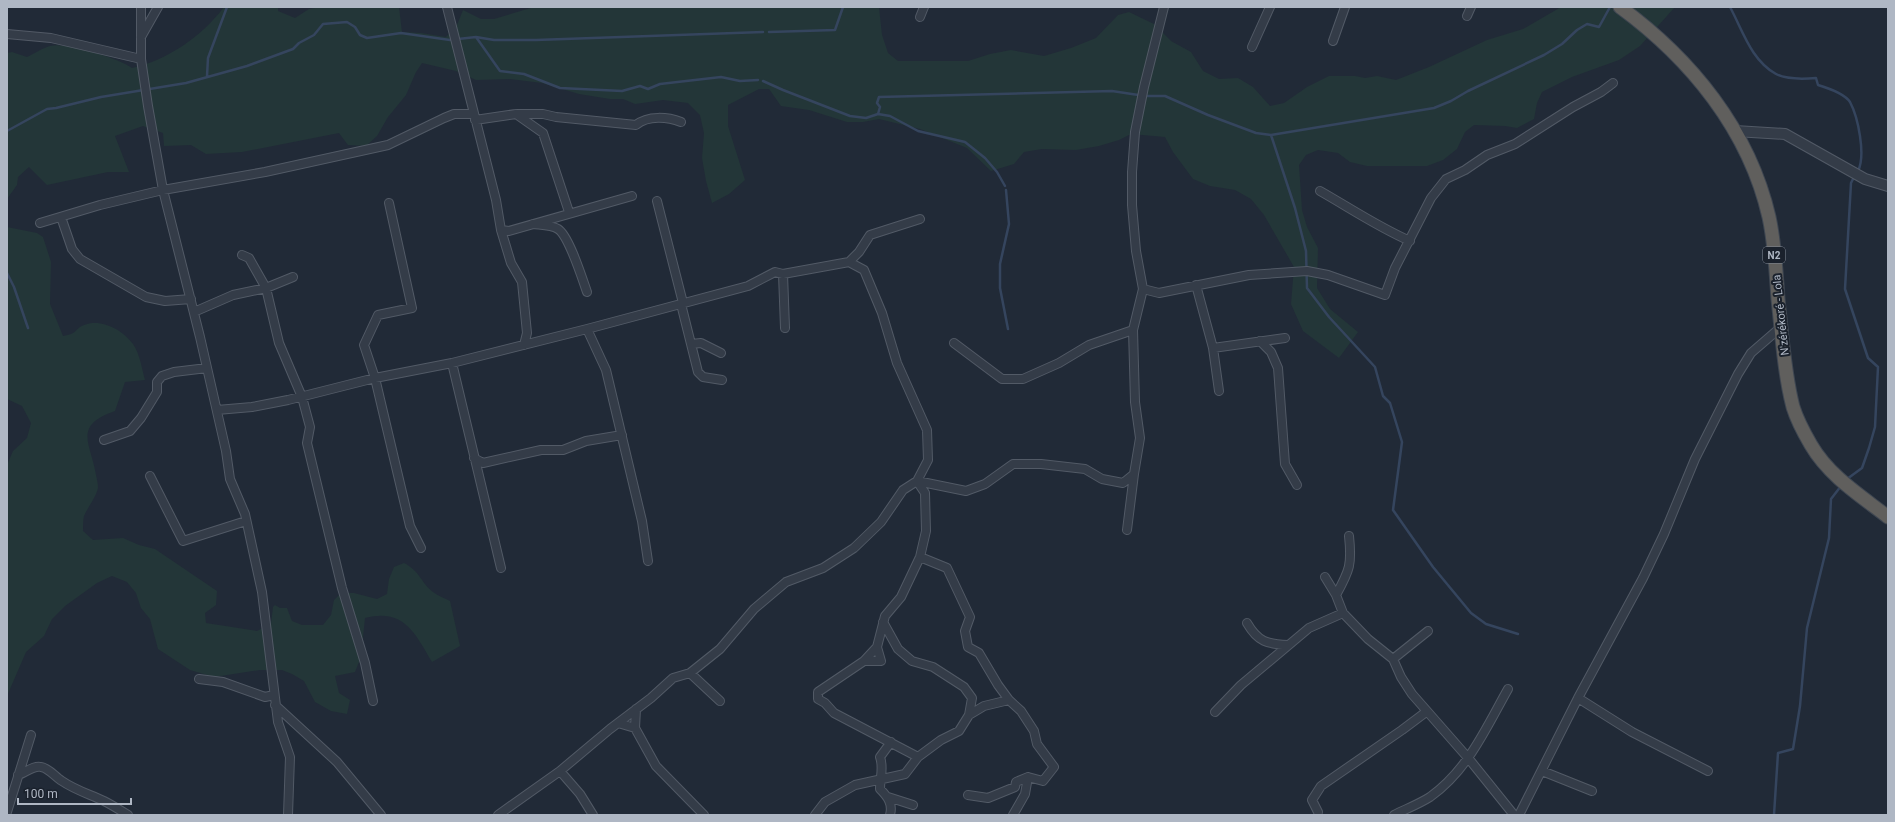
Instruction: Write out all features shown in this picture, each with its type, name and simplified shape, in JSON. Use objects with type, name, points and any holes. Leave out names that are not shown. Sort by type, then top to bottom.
[{"type":"highway","name":"N'zérékoré - Lola","points":[[1620,7],[1661,40],[1692,71],[1718,104],[1735,131],[1750,162],[1769,218],[1781,327],[1793,407],[1812,446],[1824,463],[1844,483],[1888,517]]},
{"type":"street","points":[[141,7],[141,59],[163,190],[191,299],[217,410],[230,479],[246,521],[262,592],[275,705],[278,722],[290,757],[288,815]]},
{"type":"street","points":[[141,37],[158,7]]},
{"type":"street","points":[[447,7],[496,200],[501,230],[511,263],[522,282],[527,333],[524,345]]},
{"type":"street","points":[[920,17],[924,7]]},
{"type":"street","points":[[1127,530],[1140,438],[1135,402],[1132,330],[1143,289],[1136,251],[1132,205],[1132,172],[1135,132],[1144,87],[1164,7]]},
{"type":"street","points":[[1252,47],[1270,7]]},
{"type":"street","points":[[1333,41],[1345,7]]},
{"type":"street","points":[[1467,16],[1471,7]]},
{"type":"street","points":[[7,34],[51,38],[141,59]]},
{"type":"street","points":[[1143,289],[1159,293],[1249,274],[1307,271],[1328,275],[1385,294],[1395,268],[1431,198],[1446,179],[1465,170],[1487,155],[1515,144],[1573,106],[1601,92],[1613,83]]},
{"type":"street","points":[[40,223],[163,190],[265,172],[381,147],[454,114],[474,117],[543,114],[556,117],[636,125],[642,120],[670,118],[681,122]]},
{"type":"street","points":[[516,114],[543,133],[569,212]]},
{"type":"street","points":[[1735,131],[1785,134],[1865,179],[1888,186]]},
{"type":"street","points":[[1320,191],[1358,212],[1385,230],[1410,241]]},
{"type":"street","points":[[501,230],[510,231],[569,212],[632,196]]},
{"type":"street","points":[[656,201],[698,372],[703,377],[722,380]]},
{"type":"street","points":[[389,203],[412,308],[378,316],[364,345],[375,378],[410,526],[421,548]]},
{"type":"street","points":[[61,217],[72,249],[80,259],[146,297],[165,301],[191,299]]},
{"type":"street","points":[[217,410],[252,407],[302,397],[375,378],[452,363],[748,286],[775,272],[783,274],[849,262],[859,252],[870,235],[920,219]]},
{"type":"street","points":[[533,224],[558,228],[563,234],[576,261],[587,292]]},
{"type":"street","points":[[242,255],[249,258],[266,288],[279,343],[302,397],[310,427],[307,443],[342,588],[365,663],[373,701]]},
{"type":"street","points":[[498,815],[560,771],[618,723],[652,698],[673,678],[690,673],[720,648],[754,609],[786,582],[823,568],[854,548],[881,522],[903,490],[917,481],[928,460],[927,430],[897,363],[882,313],[864,270],[849,262]]},
{"type":"street","points":[[783,274],[785,328]]},
{"type":"street","points":[[194,312],[233,295],[266,288],[293,277]]},
{"type":"street","points":[[1196,285],[1213,348],[1219,391]]},
{"type":"street","points":[[1519,815],[1578,698],[1643,578],[1664,534],[1695,460],[1738,374],[1751,353],[1781,327]]},
{"type":"street","points":[[587,329],[606,370],[642,521],[648,561]]},
{"type":"street","points":[[954,343],[1002,379],[1023,379],[1059,363],[1089,345],[1132,330]]},
{"type":"street","points":[[1213,348],[1285,338]]},
{"type":"street","points":[[1260,341],[1271,352],[1278,368],[1285,464],[1297,485]]},
{"type":"street","points":[[691,344],[701,343],[721,353]]},
{"type":"street","points":[[452,363],[501,568]]},
{"type":"street","points":[[104,440],[130,431],[141,418],[156,392],[157,382],[162,376],[174,372],[207,368]]},
{"type":"street","points":[[474,458],[483,463],[541,450],[563,450],[586,441],[622,435]]},
{"type":"street","points":[[917,481],[966,491],[985,484],[1013,464],[1041,464],[1085,469],[1102,479],[1124,484],[1134,474]]},
{"type":"street","points":[[150,476],[183,541],[246,521]]},
{"type":"street","points":[[917,481],[925,493],[926,531],[920,557],[901,597],[885,616],[877,647],[864,661],[818,692],[818,699],[825,703],[834,713],[860,726],[866,732],[891,742],[918,757]]},
{"type":"street","points":[[1336,595],[1349,573],[1351,552],[1349,536]]},
{"type":"street","points":[[920,557],[947,568],[970,618],[965,631],[968,647],[979,654],[1009,700],[1021,711],[1034,731],[1037,744],[1054,767],[1043,781],[1028,777],[1016,782],[1015,787],[988,798],[968,795]]},
{"type":"street","points":[[1325,577],[1336,595],[1343,613],[1368,639],[1393,659],[1405,682],[1426,712],[1469,759],[1514,815]]},
{"type":"street","points":[[1215,712],[1241,685],[1309,628],[1343,613]]},
{"type":"street","points":[[815,815],[825,802],[855,785],[904,774],[918,757],[941,740],[959,731],[970,714],[972,698],[964,687],[933,667],[912,661],[898,649],[883,622]]},
{"type":"street","points":[[1247,623],[1252,633],[1261,640],[1274,644],[1288,645]]},
{"type":"street","points":[[1393,659],[1428,631]]},
{"type":"street","points":[[864,661],[881,661],[877,647]]},
{"type":"street","points":[[690,673],[720,701]]},
{"type":"street","points":[[199,680],[223,682],[265,696],[274,695]]},
{"type":"street","points":[[1394,815],[1429,798],[1450,781],[1469,759],[1508,689]]},
{"type":"street","points":[[1578,698],[1632,732],[1708,771]]},
{"type":"street","points":[[970,714],[984,706],[1009,700]]},
{"type":"street","points":[[275,705],[337,762],[382,815]]},
{"type":"street","points":[[636,709],[635,728],[656,766],[704,815]]},
{"type":"street","points":[[1318,812],[1312,800],[1321,786],[1426,712]]},
{"type":"street","points":[[618,723],[635,728]]},
{"type":"street","points":[[7,812],[31,735]]},
{"type":"street","points":[[891,742],[880,757],[883,765],[880,789],[888,797],[912,805]]},
{"type":"street","points":[[18,775],[33,768],[41,767],[72,787],[104,801],[128,815]]},
{"type":"street","points":[[1542,770],[1592,791]]},
{"type":"street","points":[[560,771],[580,794],[593,815]]},
{"type":"street","points":[[1013,815],[1025,794],[1028,777]]},
{"type":"street","points":[[1015,787],[1025,794]]},
{"type":"street","points":[[888,797],[892,809],[890,815]]},
{"type":"shaded area","points":[[224,7],[278,7],[278,11],[295,18],[309,9],[320,7],[399,7],[402,32],[446,37],[457,25],[463,10],[481,19],[494,19],[534,7],[879,7],[882,35],[888,53],[898,61],[968,61],[990,54],[1011,50],[1044,56],[1071,48],[1096,38],[1118,15],[1129,12],[1154,24],[1171,41],[1191,52],[1203,71],[1219,79],[1238,78],[1253,87],[1270,106],[1284,103],[1307,87],[1329,76],[1355,76],[1365,78],[1377,76],[1396,80],[1429,67],[1487,40],[1523,29],[1561,7],[1675,7],[1640,46],[1619,60],[1572,77],[1542,92],[1537,103],[1534,119],[1517,128],[1474,125],[1465,132],[1457,149],[1443,160],[1427,166],[1367,166],[1350,162],[1338,153],[1318,150],[1306,155],[1299,165],[1302,210],[1307,227],[1318,248],[1317,288],[1330,309],[1358,332],[1339,358],[1303,331],[1291,304],[1294,267],[1264,215],[1251,199],[1235,190],[1210,186],[1193,179],[1173,152],[1165,137],[1131,134],[1119,140],[1099,146],[1076,150],[1042,149],[1024,152],[1014,164],[991,171],[967,148],[920,129],[879,119],[863,122],[847,122],[809,110],[781,106],[769,89],[759,89],[728,105],[728,126],[745,180],[729,194],[712,203],[702,158],[704,133],[700,115],[688,103],[663,100],[635,104],[623,99],[610,99],[579,94],[542,83],[510,79],[476,80],[456,71],[422,63],[416,72],[406,95],[388,117],[377,136],[366,146],[348,145],[339,133],[242,152],[206,154],[191,145],[164,146],[163,133],[143,126],[115,136],[129,172],[108,172],[47,185],[29,167],[18,177],[17,185],[7,199],[7,53],[12,52],[27,57],[50,46],[68,46],[104,56],[132,68],[171,53],[195,37]]},
{"type":"shaded area","points":[[7,227],[37,233],[43,237],[51,262],[50,304],[63,336],[74,333],[84,325],[91,323],[104,324],[118,330],[129,339],[137,352],[142,366],[145,380],[125,382],[115,411],[93,423],[89,429],[88,445],[94,464],[98,488],[96,495],[84,516],[83,531],[93,540],[123,538],[139,545],[155,549],[217,591],[216,605],[205,613],[206,623],[257,631],[271,624],[273,607],[275,605],[280,608],[287,608],[292,621],[302,625],[323,625],[331,615],[334,600],[341,593],[354,593],[377,599],[387,594],[389,579],[394,567],[404,563],[417,573],[433,592],[450,601],[460,646],[432,662],[420,641],[407,625],[390,617],[378,616],[365,618],[361,657],[355,672],[335,676],[339,693],[350,700],[347,714],[331,711],[315,702],[304,681],[282,670],[260,670],[214,677],[190,670],[158,649],[150,619],[141,608],[136,593],[127,582],[112,576],[97,583],[65,606],[52,619],[44,636],[26,652],[7,696],[7,465],[13,451],[27,438],[31,423],[22,406],[7,399]]},
{"type":"waterway","points":[[207,76],[208,58],[227,7]]},
{"type":"waterway","points":[[769,32],[835,30],[843,7]]},
{"type":"waterway","points":[[878,114],[880,107],[877,103],[879,97],[1112,91],[1145,96],[1165,96],[1208,115],[1256,133],[1271,135],[1434,108],[1544,55],[1562,44],[1577,30],[1587,24],[1599,27],[1610,7]]},
{"type":"waterway","points":[[1730,7],[1748,44],[1767,68],[1780,76],[1801,79],[1816,78],[1818,85],[1840,93],[1850,102],[1856,117],[1860,136],[1861,156],[1858,171]]},
{"type":"waterway","points":[[7,131],[47,109],[101,97],[186,83],[247,66],[293,49],[299,43],[314,35],[323,24],[347,22],[355,27],[360,35],[367,38],[401,33],[450,40]]},
{"type":"waterway","points":[[476,37],[494,40],[536,40],[763,32]]},
{"type":"waterway","points":[[458,39],[476,37],[500,71],[524,74],[560,88],[622,91],[640,86],[648,89],[660,84],[721,77],[740,81],[758,80]]},
{"type":"waterway","points":[[763,81],[850,116],[866,118],[878,114],[890,116],[918,131],[965,142],[985,158],[997,172],[1005,186]]},
{"type":"waterway","points":[[1271,135],[1295,208],[1306,251],[1307,288],[1329,317],[1375,367],[1383,396],[1390,403],[1402,442],[1393,510],[1433,567],[1471,613],[1486,624],[1518,634]]},
{"type":"waterway","points":[[1847,479],[1862,468],[1875,427],[1878,367],[1868,358],[1845,289],[1851,183],[1855,175]]},
{"type":"waterway","points":[[1006,190],[1009,224],[1000,264],[1000,288],[1008,329]]},
{"type":"waterway","points":[[7,273],[14,287],[28,328]]},
{"type":"waterway","points":[[1774,815],[1778,753],[1793,749],[1800,706],[1807,628],[1829,538],[1831,499],[1841,486]]}]
